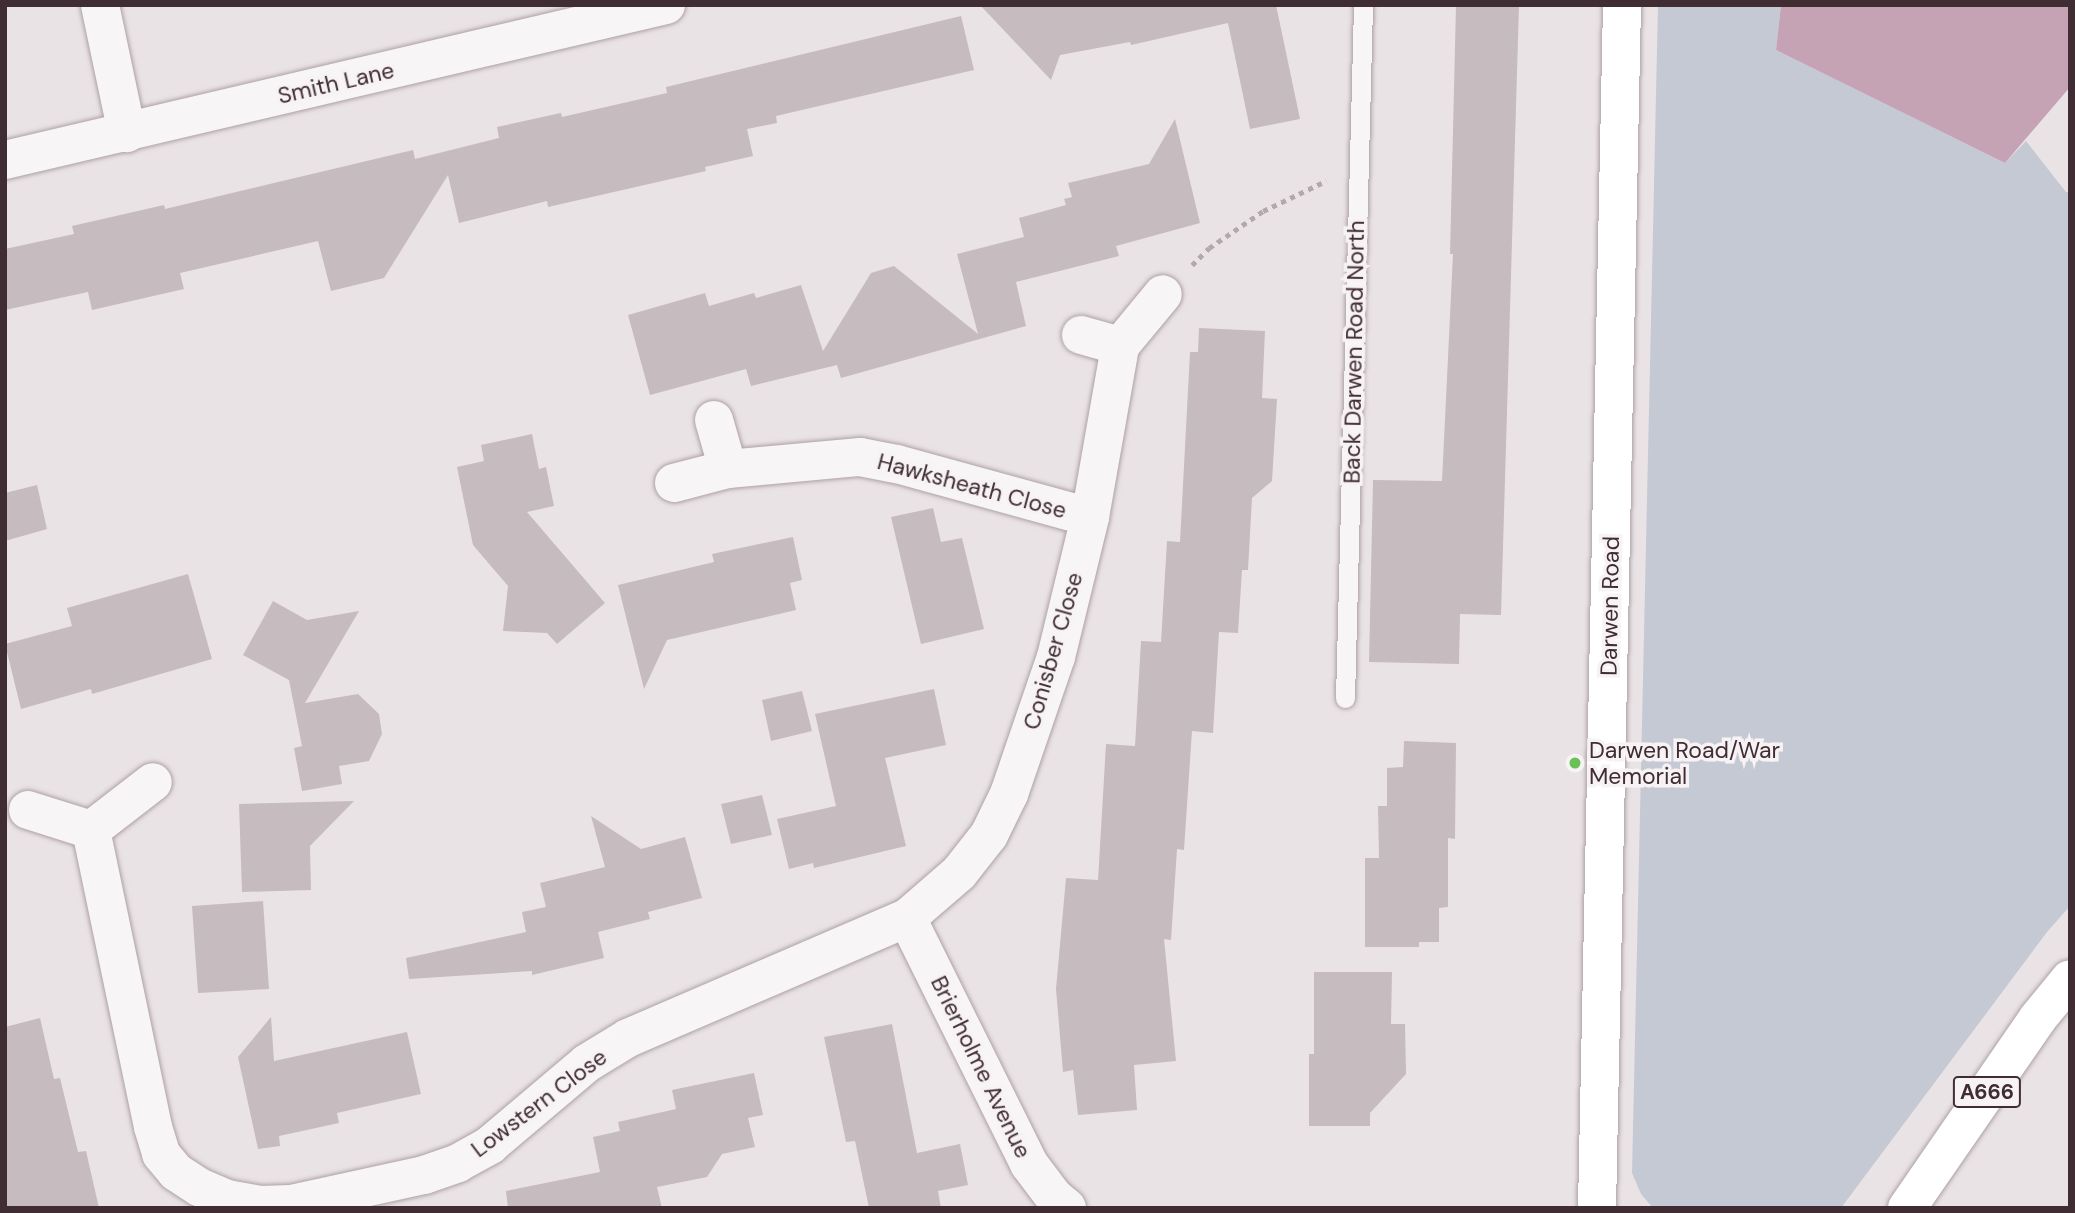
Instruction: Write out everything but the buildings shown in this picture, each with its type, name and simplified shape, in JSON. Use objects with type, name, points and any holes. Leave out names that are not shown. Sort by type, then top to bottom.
[{"type":"main road","name":"Darwen Road","points":[[1597,1208],[1622,5]]},
{"type":"main road","name":"A666","points":[[1907,1208],[2039,1018],[2070,979]]},
{"type":"street","points":[[100,5],[127,133]]},
{"type":"street","name":"Smith Lane","points":[[5,160],[666,5]]},
{"type":"street","name":"Conisber Close","points":[[907,918],[959,873],[989,835],[1009,793],[1056,657],[1090,517],[1120,346],[1163,293]]},
{"type":"street","points":[[1081,335],[1120,346]]},
{"type":"street","points":[[714,420],[728,469]]},
{"type":"street","name":"Hawksheath Close","points":[[674,483],[728,469],[860,457],[897,464],[1090,517]]},
{"type":"street","points":[[28,810],[91,830],[153,782]]},
{"type":"street","name":"Lowstern Close","points":[[91,830],[153,1128],[162,1154],[176,1172],[199,1187],[227,1199],[260,1205],[291,1205],[424,1175],[458,1163],[490,1145],[587,1063],[628,1038],[907,918]]},
{"type":"street","name":"Brierholme Avenue","points":[[907,918],[1029,1164],[1054,1197],[1067,1208]]},
{"type":"lane","name":"Back Darwen Road North","points":[[1345,698],[1363,5]]},
{"type":"path","points":[[1163,293],[1209,248],[1263,211],[1359,165]]},
{"type":"shaded area","points":[[1658,5],[1781,5],[1776,50],[2005,163],[2026,141],[2066,192],[2070,192],[2070,906],[2047,932],[1841,1208],[1653,1208],[1641,1194],[1632,1173]]},
{"type":"shaded area","points":[[1781,5],[2070,5],[2070,87],[2005,163],[1776,50]]},
{"type":"place","name":"Darwen Road/War Memorial","points":[[1575,763]]}]
